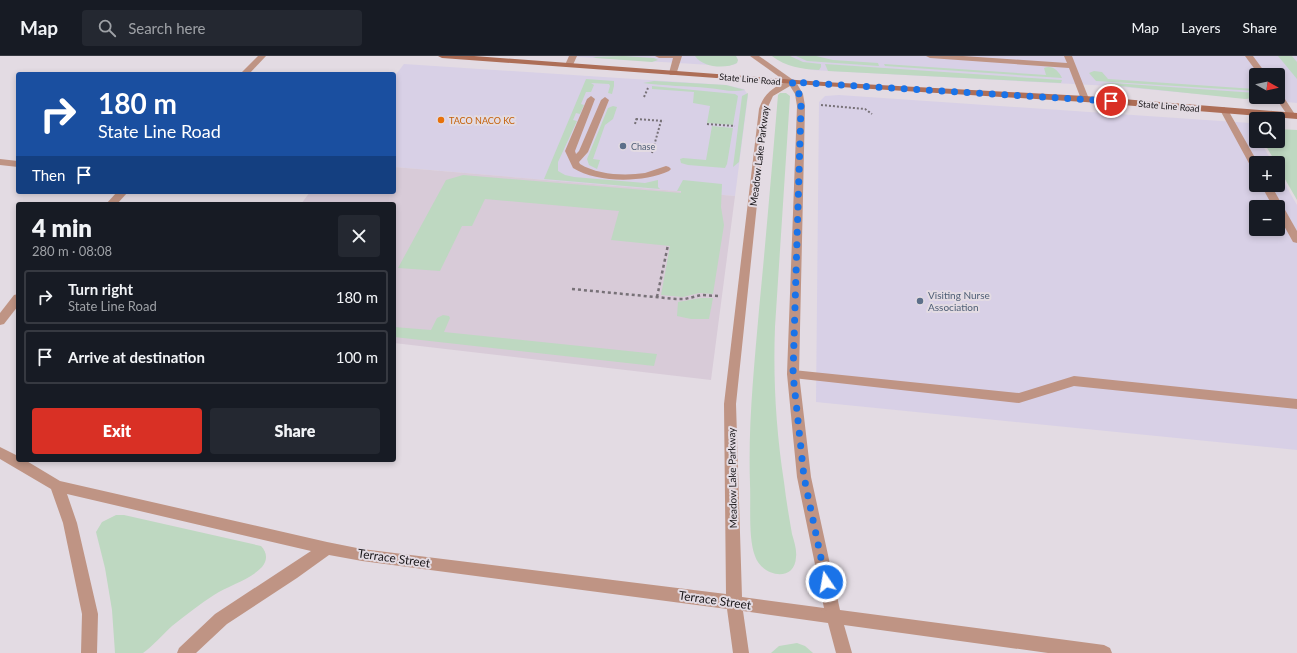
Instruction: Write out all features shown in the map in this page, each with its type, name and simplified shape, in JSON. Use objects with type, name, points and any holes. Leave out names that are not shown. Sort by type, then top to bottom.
[{"type":"main road","name":"State Line Road","points":[[442,56],[792,82],[1085,99],[1295,116]]},
{"type":"street","points":[[246,72],[262,56]]},
{"type":"street","points":[[569,65],[573,56]]},
{"type":"street","points":[[659,56],[678,57],[673,73]]},
{"type":"street","points":[[754,56],[792,82],[799,94],[801,106],[793,374],[804,477],[834,617],[844,653]]},
{"type":"street","points":[[930,56],[1072,66]]},
{"type":"street","points":[[1068,56],[1085,99]]},
{"type":"street","points":[[1249,56],[1258,68]]},
{"type":"street","name":"Meadow Lake Parkway","points":[[740,653],[734,603],[730,404],[763,110],[766,100],[771,92],[792,82]]},
{"type":"street","points":[[591,99],[570,151],[578,168],[589,173],[631,176],[652,174],[666,169]]},
{"type":"street","points":[[574,162],[583,152],[605,100]]},
{"type":"street","points":[[1285,104],[1295,116]]},
{"type":"street","points":[[1224,110],[1250,156]]},
{"type":"street","points":[[0,162],[16,164]]},
{"type":"street","points":[[1270,192],[1297,240]]},
{"type":"street","points":[[113,202],[121,194]]},
{"type":"street","points":[[0,321],[16,301]]},
{"type":"street","points":[[793,374],[1019,398],[1074,381],[1297,404]]},
{"type":"street","name":"Terrace Street","points":[[0,452],[16,462]]},
{"type":"street","name":"Terrace Street","points":[[17,462],[57,486],[362,555],[1104,653]]},
{"type":"street","points":[[57,486],[70,523],[90,614],[89,653]]},
{"type":"street","points":[[185,653],[221,619],[292,573],[327,548]]},
{"type":"path","points":[[821,105],[865,109],[872,114]]},
{"type":"path","points":[[635,124],[637,118],[664,121]]},
{"type":"path","points":[[707,124],[735,126]]},
{"type":"path","points":[[657,297],[668,245]]},
{"type":"path","points":[[572,289],[681,300],[701,295],[718,296]]},
{"type":"shaded area","points":[[564,56],[736,56],[738,60],[736,64],[727,66]]},
{"type":"shaded area","points":[[772,56],[1297,56],[1297,103],[1285,102],[1285,68],[1249,68],[1249,99],[1111,86],[812,70],[789,65]]},
{"type":"shaded area","points":[[404,64],[726,85],[744,89],[748,95],[735,196],[396,167],[396,74]]},
{"type":"shaded area","points":[[839,95],[1249,123],[1249,148],[1264,148],[1269,156],[1249,156],[1249,192],[1285,192],[1285,184],[1297,205],[1297,450],[816,402],[819,102],[825,96]]},
{"type":"shaded area","points":[[396,167],[735,196],[711,380],[396,343],[396,202],[302,202],[308,194],[396,194]]},
{"type":"green space","points":[[623,56],[654,58],[658,60],[652,62],[593,57]]},
{"type":"green space","points":[[695,56],[736,56],[738,60],[737,63],[721,67],[703,63]]},
{"type":"green space","points":[[772,56],[790,56],[803,62],[821,64],[821,67],[819,70],[794,67],[777,60]]},
{"type":"green space","points":[[796,56],[816,56],[833,60],[878,63],[879,66],[807,61]]},
{"type":"green space","points":[[1278,56],[1292,56],[1297,62],[1297,79]]},
{"type":"green space","points":[[825,64],[1062,80],[1061,83],[828,71]]},
{"type":"green space","points":[[884,64],[1046,75],[1044,68],[1050,67],[1057,71],[1062,78],[885,66]]},
{"type":"green space","points":[[1094,71],[1102,72],[1108,79],[1249,89],[1249,91],[1096,81],[1089,73]]},
{"type":"green space","points":[[586,79],[614,81],[612,94],[608,93],[610,86],[609,84],[591,83],[594,85],[591,92],[586,92],[581,104],[584,105],[580,114],[576,113],[573,120],[577,121],[558,162],[558,171],[565,175],[574,177],[645,183],[658,180],[658,187],[660,189],[544,179]]},
{"type":"green space","points":[[654,81],[726,85],[745,90],[731,91],[643,83]]},
{"type":"green space","points":[[1113,83],[1249,93],[1249,98],[1245,99],[1101,84]]},
{"type":"green space","points":[[652,86],[735,94],[738,96],[733,125],[707,123],[710,106],[693,103],[694,92],[652,89]]},
{"type":"green space","points":[[748,93],[739,162],[733,167],[742,96]]},
{"type":"green space","points":[[780,93],[786,93],[790,96],[775,327],[774,366],[781,463],[792,534],[796,548],[794,565],[790,571],[784,574],[778,574],[764,569],[755,556],[751,540],[750,462],[755,354],[778,95]]},
{"type":"green space","points":[[613,106],[617,107],[613,119],[605,125],[593,159],[600,160],[597,169],[589,165],[587,159],[608,108]]},
{"type":"green space","points":[[712,126],[733,128],[725,168],[681,163],[680,159],[683,158],[706,160]]},
{"type":"green space","points":[[1285,129],[1297,130],[1297,200],[1285,179],[1285,156],[1272,156],[1267,148],[1285,148]]},
{"type":"green space","points":[[463,175],[681,193],[681,191],[677,191],[683,180],[722,184],[721,207],[724,225],[713,294],[699,293],[683,297],[661,295],[670,246],[611,240],[619,211],[485,199],[472,226],[462,226],[440,271],[398,268],[446,180]]},
{"type":"green space","points":[[701,298],[713,298],[709,319],[691,319],[677,316],[678,302]]},
{"type":"green space","points":[[443,315],[449,316],[450,318],[444,332],[657,354],[654,366],[396,337],[396,327],[431,330],[437,318]]},
{"type":"green space","points":[[116,515],[124,515],[261,546],[266,553],[266,559],[262,567],[257,572],[209,598],[172,626],[143,653],[115,653],[112,610],[105,568],[96,532],[102,522]]},
{"type":"green space","points":[[797,643],[805,646],[813,653],[771,653],[779,646]]},
{"type":"place","name":"TACO NACO KC","points":[[441,120]]},
{"type":"place","name":"Chase","points":[[623,146]]},
{"type":"place","name":"Visiting Nurse Association","points":[[920,301]]},
{"type":"route","points":[[826,582],[804,477],[793,374],[801,106],[799,94],[792,82],[1111,101]]}]
